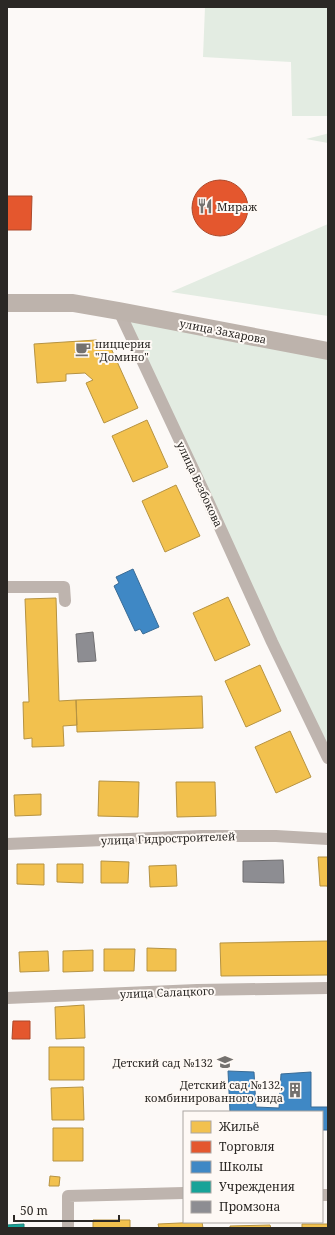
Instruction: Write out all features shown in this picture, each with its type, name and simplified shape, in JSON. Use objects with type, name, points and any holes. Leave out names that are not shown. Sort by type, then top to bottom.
[{"type":"main road","points":[[7,303],[73,303],[119,311]]},
{"type":"main road","name":"улица Захарова","points":[[119,311],[328,351]]},
{"type":"street","name":"улица Безбокова","points":[[119,311],[272,642],[328,758]]},
{"type":"street","points":[[7,587],[64,587],[65,601]]},
{"type":"street","name":"улица Гидростроителей","points":[[7,844],[201,836],[276,836],[328,840]]},
{"type":"street","name":"улица Салацкого","points":[[7,998],[197,990],[328,988]]},
{"type":"street","points":[[68,1228],[68,1196],[183,1193]]},
{"type":"shaded area","points":[[205,7],[328,7],[328,116],[292,116],[291,62],[203,57]]},
{"type":"shaded area","points":[[328,133],[328,143],[306,139],[326,134]]},
{"type":"shaded area","points":[[328,224],[328,316],[171,292]]},
{"type":"shaded area","points":[[119,311],[328,351],[328,762]]},
{"type":"building: Жильё","points":[[96,340],[110,346],[138,408],[104,423],[86,383],[93,380],[85,373],[66,374],[66,381],[37,383],[34,344]]},
{"type":"building: Жильё","points":[[147,420],[168,467],[133,482],[112,436]]},
{"type":"building: Жильё","points":[[176,485],[200,536],[165,552],[142,501]]},
{"type":"building: Жильё","points":[[228,597],[250,645],[215,661],[193,613]]},
{"type":"building: Жильё","points":[[56,598],[59,701],[76,700],[77,725],[63,726],[64,746],[32,747],[32,738],[24,739],[23,702],[29,702],[25,599]]},
{"type":"building: Жильё","points":[[260,665],[281,711],[246,727],[225,681]]},
{"type":"building: Жильё","points":[[202,696],[203,728],[77,732],[76,700]]},
{"type":"building: Жильё","points":[[290,731],[311,777],[276,793],[255,747]]},
{"type":"building: Жильё","points":[[99,781],[139,782],[138,817],[98,816]]},
{"type":"building: Жильё","points":[[176,782],[215,782],[216,816],[177,817]]},
{"type":"building: Жильё","points":[[41,794],[41,815],[15,816],[14,795]]},
{"type":"building: Жильё","points":[[318,857],[328,857],[328,888],[327,886],[320,886]]},
{"type":"building: Жильё","points":[[101,861],[129,862],[128,883],[101,883]]},
{"type":"building: Жильё","points":[[17,864],[44,864],[44,885],[17,884]]},
{"type":"building: Жильё","points":[[57,864],[83,864],[83,883],[57,882]]},
{"type":"building: Жильё","points":[[176,865],[177,886],[150,887],[149,866]]},
{"type":"building: Жильё","points":[[328,941],[328,975],[221,976],[220,943]]},
{"type":"building: Жильё","points":[[147,948],[176,949],[176,971],[147,971]]},
{"type":"building: Жильё","points":[[104,949],[135,949],[134,971],[104,971]]},
{"type":"building: Жильё","points":[[93,950],[93,971],[63,972],[63,951]]},
{"type":"building: Жильё","points":[[48,951],[49,971],[20,972],[19,952]]},
{"type":"building: Жильё","points":[[84,1005],[85,1038],[56,1039],[55,1007]]},
{"type":"building: Жильё","points":[[49,1047],[84,1047],[84,1080],[49,1080]]},
{"type":"building: Жильё","points":[[83,1087],[84,1120],[52,1120],[51,1088]]},
{"type":"building: Жильё","points":[[53,1128],[83,1128],[83,1161],[53,1161]]},
{"type":"building: Жильё","points":[[50,1176],[60,1177],[59,1186],[49,1186]]},
{"type":"building: Жильё","points":[[93,1220],[130,1220],[130,1228],[93,1228]]},
{"type":"building: Жильё","points":[[202,1223],[203,1228],[159,1228],[158,1224]]},
{"type":"building: Жильё","points":[[302,1224],[328,1224],[328,1228],[302,1228]]},
{"type":"building: Жильё","points":[[270,1225],[271,1228],[230,1228],[230,1226]]},
{"type":"building: Торговля","points":[[220,180],[235,185],[243,193],[248,208],[243,223],[235,231],[220,236],[205,231],[197,223],[192,208],[197,193],[205,185]]},
{"type":"building: Торговля","points":[[7,196],[32,196],[31,230],[7,230]]},
{"type":"building: Торговля","points":[[13,1021],[30,1021],[30,1039],[12,1039]]},
{"type":"building: Школы","points":[[133,569],[159,627],[143,634],[140,629],[135,631],[114,586],[119,583],[116,577]]},
{"type":"building: Школы","name":"Детский сад №132, комбинированного вида","points":[[228,1071],[254,1072],[256,1107],[279,1108],[281,1074],[311,1072],[311,1107],[328,1107],[328,1130],[323,1130],[323,1111],[230,1111]]},
{"type":"building: Учреждения","points":[[24,1224],[24,1228],[7,1228],[7,1225]]},
{"type":"building: Промзона","points":[[93,632],[96,661],[78,662],[76,634]]},
{"type":"building: Промзона","points":[[283,860],[284,883],[243,882],[243,861]]},
{"type":"place","name":"Мираж","points":[[205,206]]},
{"type":"place","name":"пиццерия \"Домино\"","points":[[83,349]]},
{"type":"place","name":"Детский сад №132","points":[[225,1062]]},
{"type":"place","name":"Детский сад №132, комбинированного вида","points":[[295,1090]]}]
